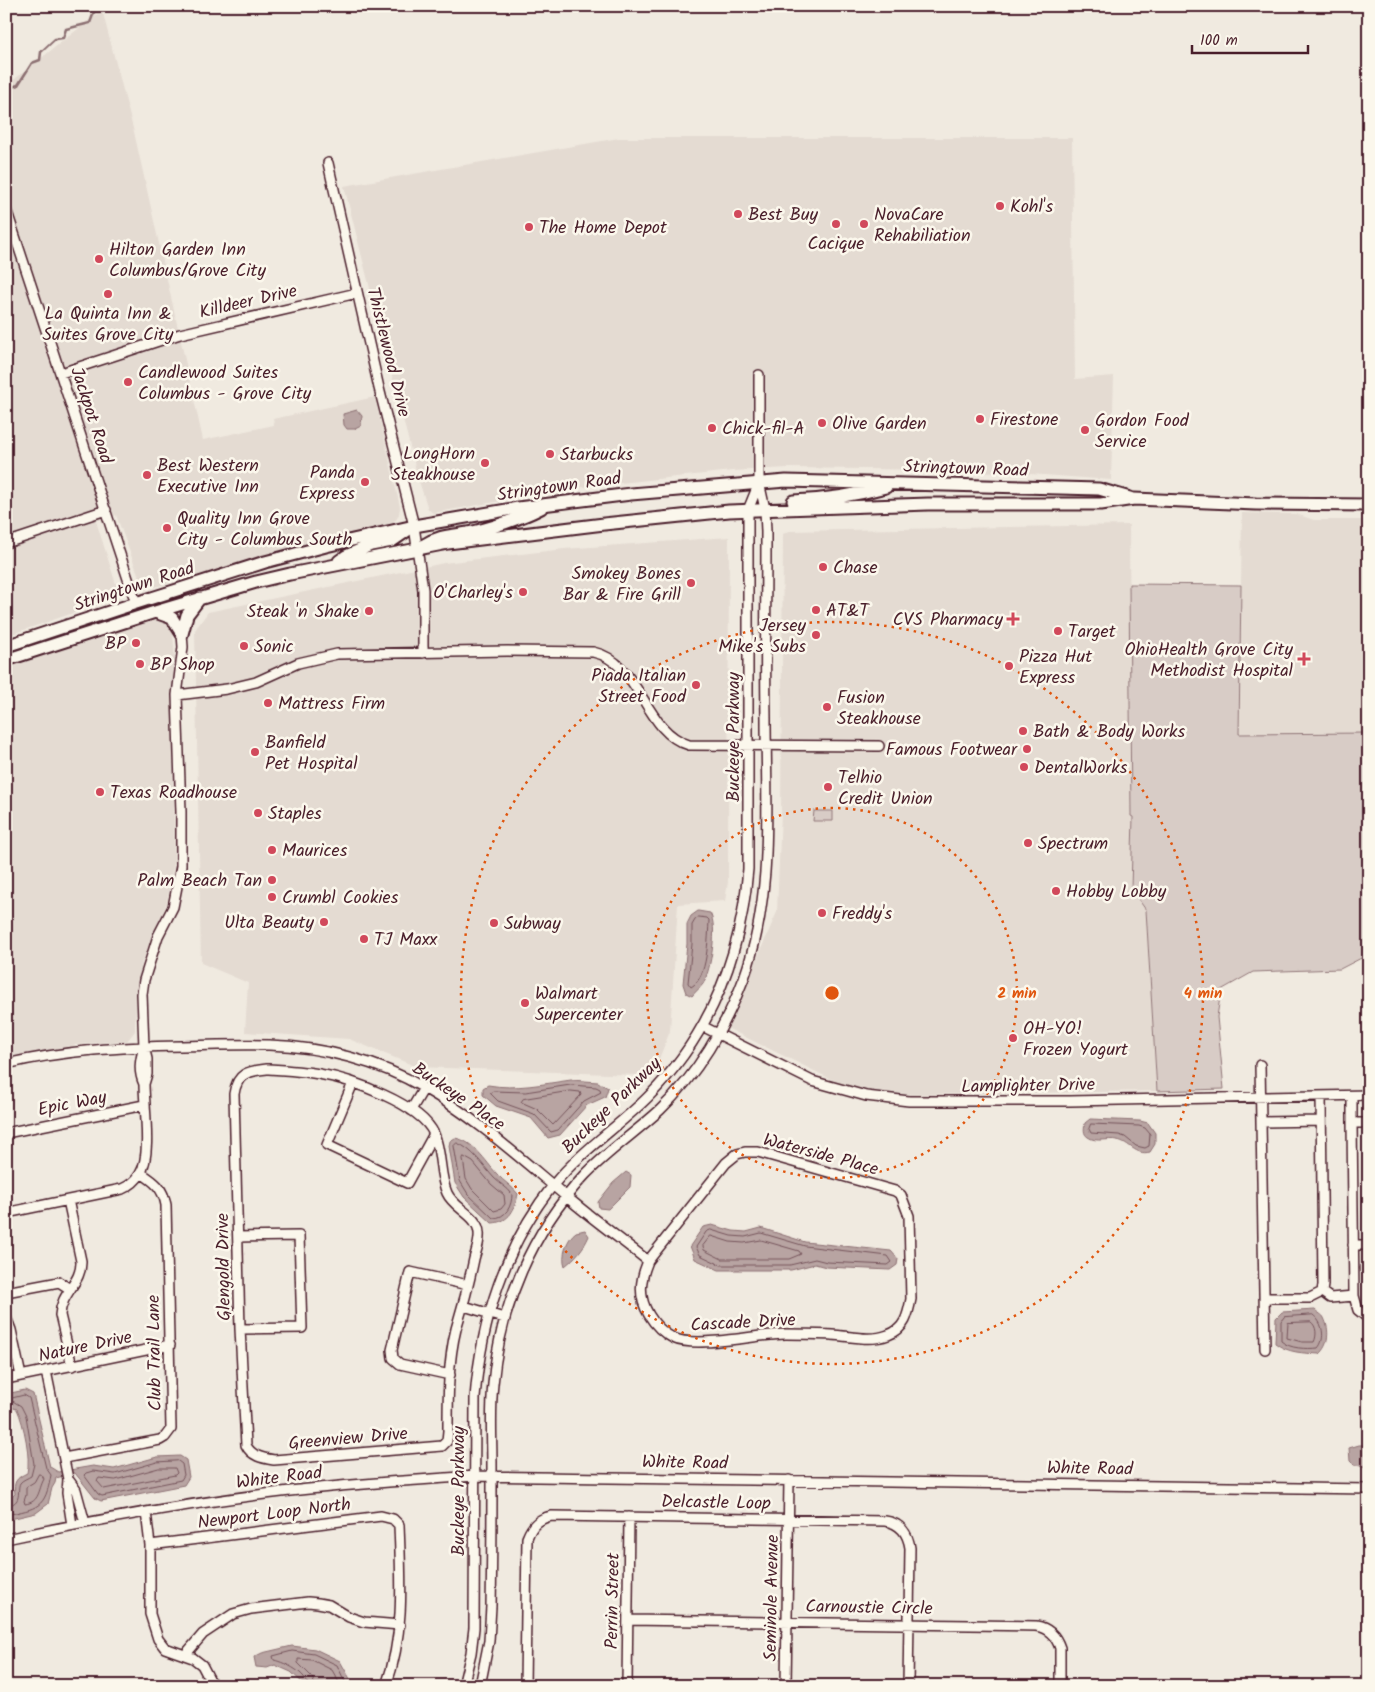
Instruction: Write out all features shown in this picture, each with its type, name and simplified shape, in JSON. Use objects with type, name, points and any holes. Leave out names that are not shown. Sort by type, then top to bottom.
[{"type":"main road","name":"Stringtown Road","points":[[6,646],[136,603],[326,546],[414,526],[548,504],[632,494],[786,481],[1098,489],[1134,499]]},
{"type":"main road","points":[[764,506],[871,491],[897,483]]},
{"type":"main road","name":"Stringtown Road","points":[[6,660],[256,582],[448,543],[550,530],[748,510],[764,506],[1101,504],[1134,499],[1256,504],[1369,504]]},
{"type":"main road","points":[[418,549],[436,537],[470,532],[530,514],[548,504]]},
{"type":"main road","points":[[334,565],[346,556],[371,545],[392,541],[414,526]]},
{"type":"main road","points":[[182,634],[187,615],[200,598]]},
{"type":"main road","points":[[38,649],[50,639],[135,611],[136,603]]},
{"type":"main road","points":[[155,612],[172,618],[182,634]]},
{"type":"street","name":"Thistlewood Drive","points":[[328,163],[379,388],[414,526],[423,590],[423,653]]},
{"type":"street","name":"Jackpot Road","points":[[6,209],[136,603]]},
{"type":"street","name":"Killdeer Drive","points":[[61,373],[188,332],[357,293]]},
{"type":"street","name":"Buckeye Parkway","points":[[480,1686],[489,1641],[491,1616],[492,1388],[504,1318],[518,1279],[543,1230],[567,1197],[602,1160],[662,1108],[684,1083],[718,1034],[744,979],[761,915],[766,857],[766,745],[764,506],[759,482],[759,375]]},
{"type":"street","name":"Buckeye Parkway","points":[[464,1686],[474,1628],[476,1373],[488,1312],[498,1284],[516,1244],[553,1185],[590,1147],[648,1097],[690,1047],[721,989],[733,958],[742,922],[748,869],[748,510],[759,482]]},
{"type":"street","points":[[6,543],[106,510]]},
{"type":"street","points":[[6,1213],[122,1189],[130,1185],[141,1173],[147,1149],[144,1084],[140,1075],[140,1060],[144,1047],[142,994],[144,980],[158,936],[173,907],[181,866],[177,695],[183,648],[182,634]]},
{"type":"street","points":[[177,695],[227,689],[256,682],[298,662],[337,654],[507,651],[577,652],[601,654],[610,658],[621,668],[666,732],[676,740],[688,745],[879,746]]},
{"type":"street","name":"Lamplighter Drive","points":[[702,1026],[812,1081],[866,1096],[909,1101],[980,1102],[1369,1095]]},
{"type":"street","name":"Buckeye Place","points":[[6,1064],[66,1052],[106,1048],[269,1045],[292,1046],[340,1055],[386,1069],[424,1088],[460,1112],[648,1261]]},
{"type":"street","points":[[1260,1065],[1265,1349]]},
{"type":"street","name":"Glengold Drive","points":[[251,1452],[246,1445],[240,1329],[234,1094],[238,1079],[246,1073],[266,1069],[320,1074],[353,1083]]},
{"type":"street","points":[[434,1134],[407,1183],[327,1145],[353,1083],[394,1100],[422,1117],[434,1134],[446,1190],[455,1205],[474,1220],[478,1228],[479,1237],[464,1306],[456,1331],[450,1375],[400,1364],[393,1358],[392,1350],[410,1272],[468,1285]]},
{"type":"street","points":[[411,1110],[424,1088]]},
{"type":"street","points":[[1321,1096],[1322,1292]]},
{"type":"street","points":[[1352,1096],[1354,1296],[1358,1310],[1368,1318],[1369,1367]]},
{"type":"street","name":"Epic Way","points":[[6,1133],[144,1105]]},
{"type":"street","points":[[1261,1122],[1320,1121]]},
{"type":"street","points":[[1352,1123],[1369,1123]]},
{"type":"street","name":"Waterside Place","points":[[648,1261],[726,1163],[737,1154],[758,1152],[895,1191],[902,1195],[909,1216],[911,1299],[903,1326]]},
{"type":"street","name":"Club Trail Lane","points":[[65,1462],[160,1440],[169,1434],[172,1425],[166,1205],[159,1186],[141,1173]]},
{"type":"street","points":[[68,1200],[81,1261],[79,1276],[63,1299],[60,1315],[72,1366]]},
{"type":"street","points":[[238,1237],[299,1236],[302,1328],[240,1329]]},
{"type":"street","points":[[1353,1245],[1369,1245]]},
{"type":"street","name":"Cascade Drive","points":[[648,1261],[643,1272],[641,1285],[641,1298],[646,1311],[662,1331],[674,1339],[684,1342],[776,1334],[833,1335],[865,1339],[888,1335],[903,1326]]},
{"type":"street","points":[[6,1292],[59,1282],[70,1290]]},
{"type":"street","points":[[1322,1292],[1330,1298],[1354,1296]]},
{"type":"street","points":[[1264,1298],[1310,1298],[1322,1292]]},
{"type":"street","points":[[464,1306],[504,1318]]},
{"type":"street","points":[[6,1317],[11,1330],[20,1376]]},
{"type":"street","name":"Nature Drive","points":[[6,1379],[170,1345]]},
{"type":"street","points":[[46,1372],[68,1479],[67,1493],[72,1525]]},
{"type":"street","name":"Greenview Drive","points":[[251,1452],[261,1458],[274,1460],[442,1446],[446,1441],[448,1431],[450,1375]]},
{"type":"street","name":"White Road","points":[[6,1539],[146,1512],[291,1491],[476,1476],[1369,1489]]},
{"type":"street","points":[[68,1479],[76,1490],[85,1523]]},
{"type":"street","name":"Seminole Avenue","points":[[786,1686],[789,1480]]},
{"type":"street","points":[[146,1512],[150,1545],[150,1614],[153,1627],[158,1639],[165,1648],[193,1658],[202,1665],[213,1686]]},
{"type":"street","name":"Newport Loop North","points":[[150,1545],[381,1516],[393,1519],[399,1525],[400,1625]]},
{"type":"street","name":"Delcastle Loop","points":[[525,1686],[527,1542],[532,1527],[541,1519],[552,1516],[891,1522],[900,1527],[906,1534],[910,1548],[908,1686]]},
{"type":"street","name":"Perrin Street","points":[[627,1686],[630,1517]]},
{"type":"street","points":[[185,1655],[202,1634],[233,1614],[251,1609],[308,1602],[318,1603],[329,1605],[349,1617],[364,1622],[400,1625],[397,1649],[386,1686]]},
{"type":"street","name":"Carnoustie Circle","points":[[628,1620],[1043,1627],[1053,1634],[1060,1648],[1060,1686]]},
{"type":"shaded area","points":[[102,10],[134,132],[203,440],[274,425],[273,419],[375,397],[400,507],[399,514],[396,520],[380,528],[144,590],[116,515],[96,521],[120,597],[6,636],[6,86]]},
{"type":"shaded area","points":[[619,138],[1072,138],[1075,379],[1114,376],[1111,480],[1004,472],[959,474],[940,470],[788,468],[732,471],[574,488],[433,513],[428,509],[418,478],[344,186]]},
{"type":"shaded area","name":"OhioHealth Grove City Methodist Hospital","points":[[1242,513],[1296,514],[1314,520],[1369,520],[1369,733],[1239,735]]},
{"type":"shaded area","points":[[1129,525],[1131,816],[1133,817],[1131,889],[1146,910],[1157,1091],[905,1095],[851,1089],[727,1028],[777,912],[781,812],[783,534],[789,531]]},
{"type":"shaded area","points":[[729,537],[728,882],[725,901],[678,904],[670,1031],[659,1059],[636,1075],[417,1067],[349,1039],[245,1032],[248,983],[201,963],[195,630],[208,612],[444,563],[564,549]]},
{"type":"shaded area","points":[[1129,584],[1241,585],[1239,734],[1369,733],[1369,954],[1340,969],[1253,972],[1221,990],[1217,1017],[1224,1089],[1157,1091],[1146,910],[1131,889],[1133,817],[1131,816]]},
{"type":"shaded area","points":[[159,619],[172,624],[175,658],[173,714],[175,859],[167,902],[142,962],[136,996],[135,1031],[127,1041],[75,1045],[6,1059],[6,665]]},
{"type":"shaded area","points":[[814,811],[833,811],[833,821],[813,821]]},
{"type":"water","points":[[357,410],[362,416],[361,426],[355,429],[347,429],[344,425],[343,414]]},
{"type":"water","points":[[698,911],[710,913],[713,937],[709,969],[703,984],[692,996],[686,993],[683,984],[687,924],[691,916]]},
{"type":"water","points":[[571,1080],[598,1082],[608,1088],[605,1097],[587,1105],[560,1135],[548,1138],[531,1118],[496,1106],[483,1095],[483,1088],[488,1085],[519,1087]]},
{"type":"water","points":[[1090,1119],[1148,1123],[1155,1133],[1155,1144],[1150,1152],[1145,1153],[1136,1150],[1122,1141],[1091,1139],[1086,1136],[1084,1131],[1085,1123]]},
{"type":"water","points":[[455,1138],[473,1147],[518,1194],[511,1214],[503,1220],[492,1223],[464,1197],[455,1183],[449,1146],[450,1141]]},
{"type":"water","points":[[626,1172],[631,1175],[630,1187],[608,1209],[599,1208],[598,1202],[613,1183]]},
{"type":"water","points":[[712,1225],[733,1231],[746,1232],[761,1228],[805,1242],[891,1251],[898,1259],[897,1265],[890,1270],[826,1267],[815,1264],[791,1270],[719,1270],[695,1259],[690,1246],[703,1227]]},
{"type":"water","points":[[585,1230],[589,1236],[587,1240],[579,1252],[565,1266],[564,1252],[568,1243],[576,1232]]},
{"type":"water","points":[[1315,1310],[1323,1317],[1328,1332],[1327,1342],[1319,1354],[1290,1351],[1275,1343],[1276,1318],[1282,1312]]},
{"type":"water","points":[[25,1390],[33,1394],[50,1467],[58,1472],[93,1466],[114,1469],[157,1457],[180,1456],[186,1460],[189,1477],[184,1485],[101,1501],[95,1498],[75,1473],[56,1478],[48,1504],[36,1513],[6,1520],[6,1502],[15,1494],[14,1486],[16,1481],[27,1473],[28,1459],[20,1415],[17,1409],[6,1406],[6,1394]]},
{"type":"water","points":[[1369,1445],[1369,1467],[1354,1465],[1350,1461],[1349,1448]]},
{"type":"water","points":[[292,1646],[315,1649],[340,1661],[354,1686],[326,1686],[324,1683],[304,1684],[291,1672],[275,1665],[267,1668],[256,1667],[254,1657],[262,1653]]},
{"type":"waterway","points":[[6,89],[18,85],[32,63],[40,60],[41,52],[55,39],[63,38],[66,29],[90,23],[94,12],[102,11],[108,6]]},
{"type":"waterway","points":[[319,6],[322,11],[331,6]]},
{"type":"place","name":"Kohl's","points":[[1000,206]]},
{"type":"place","name":"Best Buy","points":[[738,214]]},
{"type":"place","name":"Cacique","points":[[836,224]]},
{"type":"place","name":"NovaCare Rehabiliation","points":[[864,224]]},
{"type":"place","name":"The Home Depot","points":[[529,227]]},
{"type":"place","name":"Hilton Garden Inn Columbus/Grove City","points":[[99,259]]},
{"type":"place","name":"La Quinta Inn & Suites Grove City","points":[[108,294]]},
{"type":"place","name":"Candlewood Suites Columbus - Grove City","points":[[128,382]]},
{"type":"place","name":"Firestone","points":[[980,419]]},
{"type":"place","name":"Olive Garden","points":[[822,423]]},
{"type":"place","name":"Chick-fil-A","points":[[712,428]]},
{"type":"place","name":"Gordon Food Service","points":[[1085,430]]},
{"type":"place","name":"Starbucks","points":[[550,454]]},
{"type":"place","name":"LongHorn Steakhouse","points":[[485,463]]},
{"type":"place","name":"Best Western Executive Inn","points":[[147,475]]},
{"type":"place","name":"Panda Express","points":[[365,482]]},
{"type":"place","name":"Quality Inn Grove City - Columbus South","points":[[167,528]]},
{"type":"place","name":"Chase","points":[[823,567]]},
{"type":"place","name":"Smokey Bones Bar & Fire Grill","points":[[691,583]]},
{"type":"place","name":"O'Charley's","points":[[523,592]]},
{"type":"place","name":"AT&T","points":[[816,610]]},
{"type":"place","name":"Steak 'n Shake","points":[[369,611]]},
{"type":"place","name":"CVS Pharmacy","points":[[1013,619]]},
{"type":"place","name":"Target","points":[[1058,631]]},
{"type":"place","name":"Jersey Mike's Subs","points":[[816,635]]},
{"type":"place","name":"BP","points":[[136,643]]},
{"type":"place","name":"Sonic","points":[[244,646]]},
{"type":"place","name":"OhioHealth Grove City Methodist Hospital","points":[[1304,659]]},
{"type":"place","name":"BP Shop","points":[[140,664]]},
{"type":"place","name":"Pizza Hut Express","points":[[1009,666]]},
{"type":"place","name":"Piada Italian Street Food","points":[[696,685]]},
{"type":"place","name":"Mattress Firm","points":[[268,703]]},
{"type":"place","name":"Fusion Steakhouse","points":[[827,707]]},
{"type":"place","name":"Bath & Body Works","points":[[1023,731]]},
{"type":"place","name":"Famous Footwear","points":[[1027,749]]},
{"type":"place","name":"Banfield Pet Hospital","points":[[255,752]]},
{"type":"place","name":"DentalWorks","points":[[1024,767]]},
{"type":"place","name":"Telhio Credit Union","points":[[828,787]]},
{"type":"place","name":"Texas Roadhouse","points":[[100,792]]},
{"type":"place","name":"Staples","points":[[258,813]]},
{"type":"place","name":"Spectrum","points":[[1028,843]]},
{"type":"place","name":"Maurices","points":[[272,850]]},
{"type":"place","name":"Palm Beach Tan","points":[[272,880]]},
{"type":"place","name":"Hobby Lobby","points":[[1056,891]]},
{"type":"place","name":"Crumbl Cookies","points":[[272,897]]},
{"type":"place","name":"Freddy's","points":[[822,913]]},
{"type":"place","name":"Ulta Beauty","points":[[324,922]]},
{"type":"place","name":"Subway","points":[[494,923]]},
{"type":"place","name":"TJ Maxx","points":[[364,939]]},
{"type":"place","name":"Walmart Supercenter","points":[[525,1003]]},
{"type":"place","name":"OH-YO! Frozen Yogurt","points":[[1013,1038]]}]
